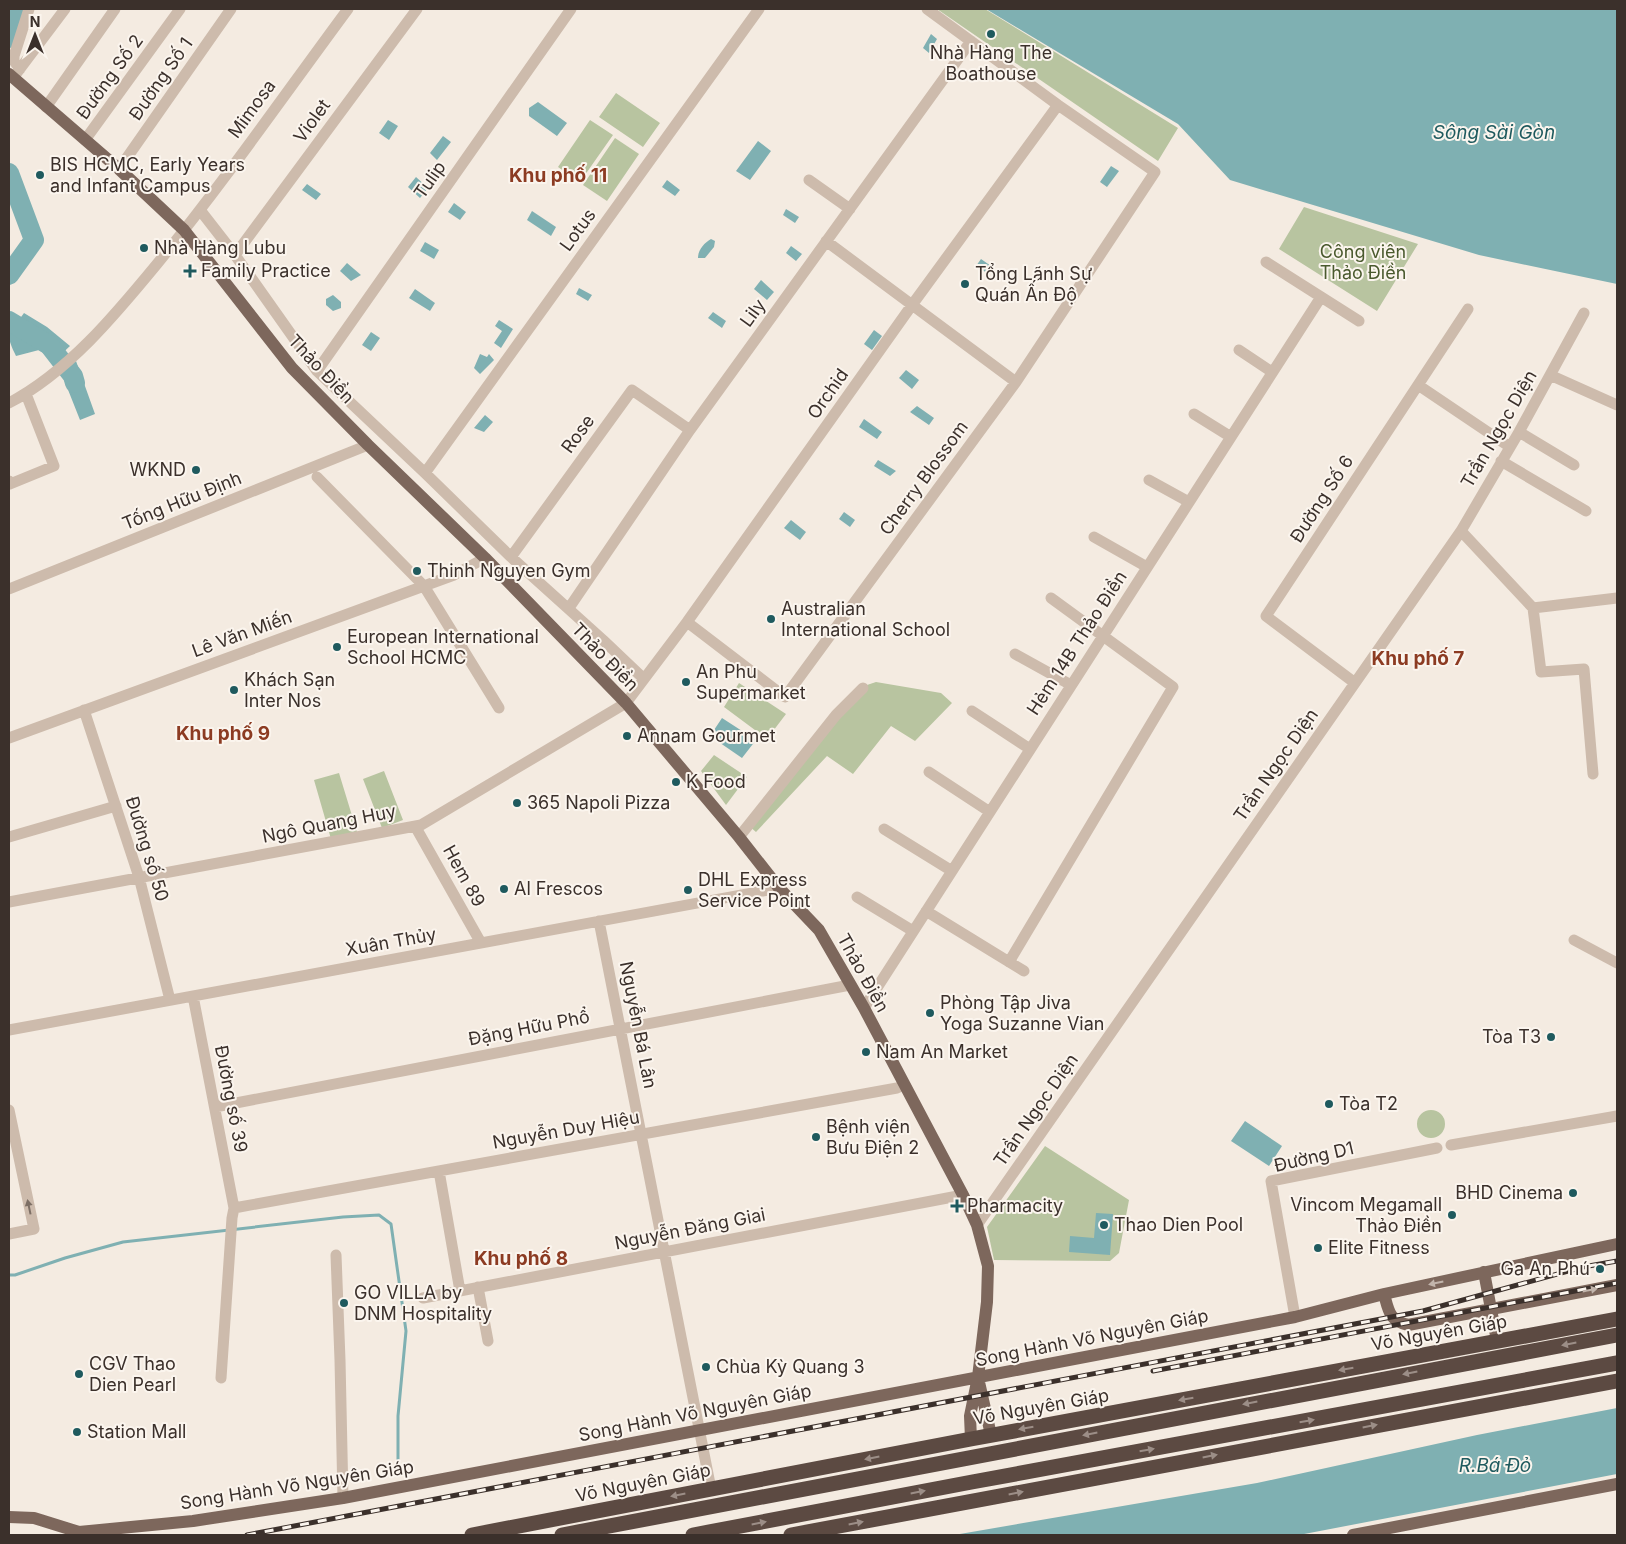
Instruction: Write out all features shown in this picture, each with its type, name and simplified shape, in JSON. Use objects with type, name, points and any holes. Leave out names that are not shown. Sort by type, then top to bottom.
[{"type":"highway","name":"Võ Nguyên Giáp","points":[[472,1535],[991,1435],[1617,1319]]},
{"type":"highway","name":"Võ Nguyên Giáp","points":[[562,1535],[1617,1335]]},
{"type":"highway","points":[[694,1535],[1617,1363]]},
{"type":"highway","points":[[791,1535],[1617,1380]]},
{"type":"main road","name":"Thảo Điền","points":[[13,74],[184,230],[292,368],[368,445],[485,558],[626,703],[739,837],[779,888],[819,930],[864,1008],[977,1225],[988,1266],[988,1288],[978,1377],[970,1416],[971,1439]]},
{"type":"main road","name":"Song Hành Võ Nguyên Giáp","points":[[9,1517],[34,1518],[79,1532],[194,1521],[343,1498],[1295,1317],[1384,1294],[1617,1244]]},
{"type":"main road","points":[[1484,1272],[1497,1341]]},
{"type":"main road","points":[[1384,1294],[1391,1317],[1408,1325],[1617,1285]]},
{"type":"main road","name":"Thảo Điền","points":[[978,1377],[991,1435]]},
{"type":"main road","points":[[1353,1535],[1617,1484]]},
{"type":"street","points":[[13,74],[14,56],[29,9]]},
{"type":"street","points":[[13,74],[65,9]]},
{"type":"street","points":[[46,106],[115,9]]},
{"type":"street","name":"Đường Số 2","points":[[85,140],[180,9]]},
{"type":"street","name":"Đường Số 1","points":[[119,170],[232,9]]},
{"type":"street","name":"Mimosa","points":[[9,403],[26,394],[83,348],[127,300],[200,210],[348,9]]},
{"type":"street","name":"Violet","points":[[235,255],[417,9]]},
{"type":"street","name":"Tulip","points":[[317,370],[571,9]]},
{"type":"street","name":"Lotus","points":[[425,472],[759,9]]},
{"type":"street","points":[[927,9],[1058,104]]},
{"type":"street","name":"Lily","points":[[569,608],[690,430],[971,41]]},
{"type":"street","name":"Cherry Blossom","points":[[687,622],[785,697],[1016,382],[1155,172],[1058,104]]},
{"type":"street","name":"Orchid","points":[[626,703],[687,622],[912,305],[1058,104]]},
{"type":"street","points":[[809,180],[850,209]]},
{"type":"street","points":[[200,210],[235,255],[317,370],[425,472],[511,557],[569,608],[644,679]]},
{"type":"street","points":[[826,241],[1016,382]]},
{"type":"street","points":[[1266,262],[1359,321]]},
{"type":"street","name":"Hẻm 14B Thảo Điền","points":[[864,1008],[1321,297]]},
{"type":"street","name":"Đường Số 6","points":[[1355,683],[1266,616],[1468,309]]},
{"type":"street","name":"Trần Ngọc Diện","points":[[977,1225],[1461,531],[1519,432],[1584,313]]},
{"type":"street","points":[[1239,350],[1272,372]]},
{"type":"street","points":[[1550,375],[1617,405]]},
{"type":"street","points":[[1418,385],[1510,447]]},
{"type":"street","name":"Rose","points":[[511,557],[632,390],[690,430]]},
{"type":"street","points":[[9,481],[10,484],[54,466],[26,394]]},
{"type":"street","points":[[1194,414],[1231,437]]},
{"type":"street","points":[[1519,432],[1574,465]]},
{"type":"street","name":"Tống Hữu Định","points":[[9,589],[368,445]]},
{"type":"street","points":[[1501,461],[1586,511]]},
{"type":"street","points":[[317,477],[424,586],[499,708]]},
{"type":"street","points":[[1150,480],[1188,502]]},
{"type":"street","points":[[1461,531],[1534,608],[1542,672],[1584,669],[1593,774]]},
{"type":"street","points":[[1094,536],[1147,567]]},
{"type":"street","name":"Lê Văn Miến","points":[[9,738],[454,575],[485,558]]},
{"type":"street","points":[[1009,962],[1173,687],[1051,598]]},
{"type":"street","points":[[1534,608],[1617,598]]},
{"type":"street","points":[[1015,654],[1071,685]]},
{"type":"street","points":[[739,837],[836,715],[863,688]]},
{"type":"street","name":"Ngô Quang Huy","points":[[9,902],[421,825],[626,703]]},
{"type":"street","name":"Đường số 50","points":[[84,710],[139,877],[170,1000]]},
{"type":"street","points":[[972,710],[1030,749]]},
{"type":"street","points":[[929,772],[990,812]]},
{"type":"street","points":[[9,837],[116,806]]},
{"type":"street","name":"Hem 89","points":[[415,826],[481,943]]},
{"type":"street","points":[[884,829],[952,871]]},
{"type":"street","name":"Xuân Thủy","points":[[9,1030],[779,888]]},
{"type":"street","points":[[857,897],[913,930]]},
{"type":"street","points":[[926,911],[1024,971]]},
{"type":"street","name":"Nguyễn Bá Lân","points":[[599,921],[711,1489]]},
{"type":"street","points":[[1574,940],[1617,963]]},
{"type":"street","name":"Đặng Hữu Phổ","points":[[215,1106],[850,985]]},
{"type":"street","name":"Đường số 39","points":[[194,996],[233,1213],[221,1378]]},
{"type":"street","name":"Nguyễn Duy Hiệu","points":[[233,1213],[439,1171],[904,1085]]},
{"type":"street","points":[[9,1110],[34,1230],[9,1234]]},
{"type":"street","points":[[1452,1144],[1617,1116]]},
{"type":"street","name":"Đường D1","points":[[1295,1317],[1270,1181],[1437,1148]]},
{"type":"street","points":[[439,1171],[460,1291]]},
{"type":"street","name":"Nguyễn Đăng Giai","points":[[423,1298],[963,1195]]},
{"type":"street","points":[[336,1255],[343,1498]]},
{"type":"street","points":[[478,1287],[488,1340]]},
{"type":"green space","points":[[937,9],[985,9],[1178,128],[1158,161]]},
{"type":"green space","points":[[616,93],[660,123],[643,147],[599,117]]},
{"type":"green space","points":[[590,120],[613,135],[580,182],[558,167]]},
{"type":"green space","points":[[615,138],[639,154],[607,201],[583,185]]},
{"type":"green space","name":"Công viên Thảo Điền","points":[[1304,207],[1418,244],[1377,311],[1279,249]]},
{"type":"green space","points":[[876,682],[941,693],[952,703],[915,741],[891,726],[853,774],[827,756],[756,832],[749,826],[861,687]]},
{"type":"green space","points":[[739,683],[786,714],[767,739],[724,707]]},
{"type":"green space","points":[[714,755],[747,777],[726,805],[701,771]]},
{"type":"green space","points":[[384,771],[403,820],[382,828],[363,779]]},
{"type":"green space","points":[[339,773],[357,832],[331,839],[314,780]]},
{"type":"green space","points":[[1431,1110],[1441,1114],[1445,1124],[1441,1134],[1431,1138],[1421,1134],[1417,1124],[1421,1114]]},
{"type":"green space","points":[[1045,1146],[1129,1200],[1119,1253],[1110,1261],[994,1260],[987,1227]]},
{"type":"water","points":[[9,9],[25,9],[13,47],[10,48]]},
{"type":"water","name":"Sông Sài Gòn","points":[[986,9],[1617,9],[1617,284],[1479,255],[1230,180],[1178,124]]},
{"type":"water","points":[[931,34],[937,39],[929,53],[923,48]]},
{"type":"water","points":[[538,102],[567,123],[557,136],[529,116],[529,108]]},
{"type":"water","points":[[388,120],[398,126],[389,140],[379,133]]},
{"type":"water","points":[[443,136],[451,142],[437,160],[430,153]]},
{"type":"water","points":[[758,141],[771,151],[750,180],[736,171]]},
{"type":"water","points":[[1111,166],[1119,171],[1107,187],[1100,182]]},
{"type":"water","points":[[416,177],[428,188],[420,198],[408,187]]},
{"type":"water","points":[[667,180],[680,190],[675,196],[662,187]]},
{"type":"water","points":[[307,184],[321,194],[316,200],[302,190]]},
{"type":"water","points":[[454,203],[466,212],[460,220],[448,212]]},
{"type":"water","points":[[786,209],[799,217],[795,223],[783,215]]},
{"type":"water","points":[[532,211],[556,227],[551,236],[527,220]]},
{"type":"water","points":[[711,239],[715,241],[714,247],[705,258],[698,258],[702,247]]},
{"type":"water","points":[[425,242],[439,250],[434,259],[420,251]]},
{"type":"water","points":[[791,246],[802,254],[796,261],[786,253]]},
{"type":"water","points":[[981,259],[991,266],[987,273],[976,266]]},
{"type":"water","points":[[347,263],[361,275],[351,281],[340,271]]},
{"type":"water","points":[[761,280],[774,292],[767,300],[754,289]]},
{"type":"water","points":[[579,288],[592,295],[588,301],[576,294]]},
{"type":"water","points":[[415,289],[435,303],[430,311],[409,298]]},
{"type":"water","points":[[333,295],[341,302],[341,308],[333,311],[326,305],[326,299]]},
{"type":"water","points":[[713,312],[726,321],[722,328],[708,318]]},
{"type":"water","points":[[24,313],[47,327],[70,346],[54,361],[39,350],[16,356],[9,337]]},
{"type":"water","points":[[499,320],[513,329],[501,348],[494,343],[502,331],[495,326]]},
{"type":"water","points":[[874,330],[882,336],[872,350],[864,344]]},
{"type":"water","points":[[371,332],[380,338],[371,351],[362,345]]},
{"type":"water","points":[[480,354],[487,357],[489,354],[494,360],[480,374],[474,368]]},
{"type":"water","points":[[76,361],[95,414],[80,420],[61,372]]},
{"type":"water","points":[[906,370],[919,380],[912,389],[899,378]]},
{"type":"water","points":[[917,406],[934,418],[929,425],[910,412]]},
{"type":"water","points":[[485,415],[493,422],[484,432],[474,428]]},
{"type":"water","points":[[864,419],[882,432],[877,439],[859,427]]},
{"type":"water","points":[[878,460],[896,471],[890,476],[874,466]]},
{"type":"water","points":[[844,512],[855,520],[850,527],[839,519]]},
{"type":"water","points":[[791,520],[806,532],[800,540],[784,528]]},
{"type":"water","points":[[722,718],[756,740],[742,758],[710,736]]},
{"type":"water","points":[[1245,1121],[1282,1146],[1269,1166],[1231,1141]]},
{"type":"water","name":"Thao Dien Pool","points":[[1096,1213],[1113,1214],[1110,1255],[1069,1252],[1070,1236],[1094,1238]]},
{"type":"water","name":"R.Bá Đỏ","points":[[1617,1408],[1617,1474],[1299,1535],[954,1535],[1257,1483],[1477,1435]]},
{"type":"waterway","points":[[9,173],[34,240],[9,275]]},
{"type":"waterway","points":[[9,321],[49,345],[73,376],[75,383]]},
{"type":"waterway","points":[[9,1275],[15,1275],[65,1258],[123,1242],[343,1217],[379,1215],[391,1224],[406,1331],[398,1416],[398,1467]]},
{"type":"railway","points":[[247,1535],[1423,1311],[1583,1267],[1617,1261]]},
{"type":"railway","points":[[1153,1371],[1617,1283]]},
{"type":"place","name":"Nhà Hàng The Boathouse","points":[[991,34]]},
{"type":"place","name":"BIS HCMC, Early Years and Infant Campus","points":[[40,175]]},
{"type":"place","name":"Nhà Hàng Lubu","points":[[144,248]]},
{"type":"place","name":"Family Practice","points":[[190,271]]},
{"type":"place","name":"Tổng Lãnh Sự Quán Ấn Độ","points":[[965,284]]},
{"type":"place","name":"WKND","points":[[196,470]]},
{"type":"place","name":"Thinh Nguyen Gym","points":[[417,571]]},
{"type":"place","name":"Australian International School","points":[[771,619]]},
{"type":"place","name":"European International School HCMC","points":[[337,647]]},
{"type":"place","name":"An Phu Supermarket","points":[[686,682]]},
{"type":"place","name":"Khách Sạn Inter Nos","points":[[234,690]]},
{"type":"place","name":"Annam Gourmet","points":[[627,736]]},
{"type":"place","name":"K Food","points":[[676,782]]},
{"type":"place","name":"365 Napoli Pizza","points":[[517,803]]},
{"type":"place","name":"Al Frescos","points":[[504,889]]},
{"type":"place","name":"DHL Express Service Point","points":[[688,890]]},
{"type":"place","name":"Phòng Tập Jiva Yoga Suzanne Vian","points":[[930,1013]]},
{"type":"place","name":"Tòa T3","points":[[1551,1037]]},
{"type":"place","name":"Nam An Market","points":[[866,1052]]},
{"type":"place","name":"Tòa T2","points":[[1329,1104]]},
{"type":"place","name":"Bệnh viện Bưu Điện 2","points":[[816,1137]]},
{"type":"place","name":"BHD Cinema","points":[[1573,1193]]},
{"type":"place","name":"Pharmacity","points":[[957,1206]]},
{"type":"place","name":"Vincom Megamall Thảo Điền","points":[[1452,1215]]},
{"type":"place","name":"Thao Dien Pool","points":[[1104,1225]]},
{"type":"place","name":"Elite Fitness","points":[[1318,1248]]},
{"type":"place","name":"Ga An Phú","points":[[1600,1269]]},
{"type":"place","name":"GO VILLA by DNM Hospitality","points":[[344,1303]]},
{"type":"place","name":"Chùa Kỳ Quang 3","points":[[706,1367]]},
{"type":"place","name":"CGV Thao Dien Pearl","points":[[79,1374]]},
{"type":"place","name":"Station Mall","points":[[77,1432]]},
{"type":"district","name":"Khu phố 11","points":[[558,175]]},
{"type":"district","name":"Khu phố 7","points":[[1418,658]]},
{"type":"district","name":"Khu phố 9","points":[[223,733]]},
{"type":"district","name":"Khu phố 8","points":[[521,1258]]}]
